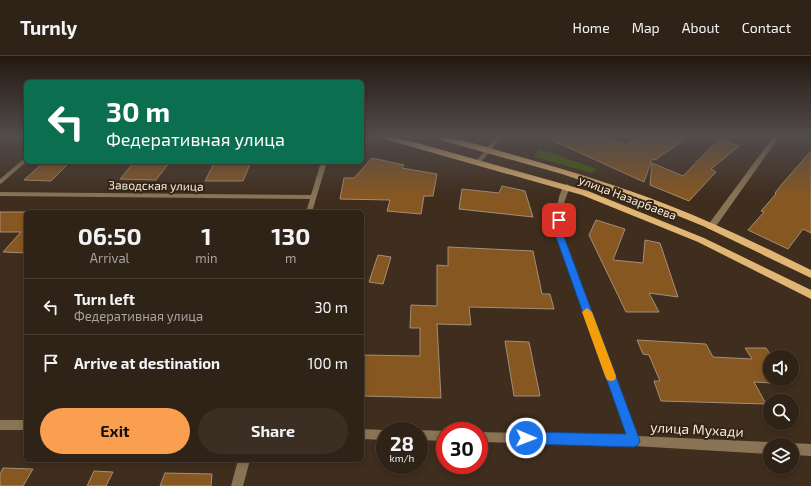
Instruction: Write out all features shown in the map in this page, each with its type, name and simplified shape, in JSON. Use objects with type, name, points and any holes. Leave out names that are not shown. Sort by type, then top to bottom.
[{"type":"main road","name":"улица Назарбаева","points":[[460,157],[567,186],[632,210],[702,240],[811,295]]},
{"type":"main road","name":"улица Назарбаева","points":[[509,157],[594,181],[644,198],[711,227],[811,274]]},
{"type":"street","points":[[478,162],[482,157]]},
{"type":"street","points":[[711,227],[762,157]]},
{"type":"street","points":[[0,182],[24,161]]},
{"type":"street","points":[[310,210],[323,164]]},
{"type":"street","points":[[567,186],[560,206],[559,234],[634,441]]},
{"type":"street","name":"Заводская улица","points":[[0,194],[313,198]]},
{"type":"street","points":[[0,425],[24,425]]},
{"type":"street","points":[[364,434],[376,435]]},
{"type":"street","name":"улица Мухади","points":[[488,437],[634,441],[763,448]]},
{"type":"street","points":[[799,449],[811,450]]},
{"type":"street","points":[[237,486],[243,462]]},
{"type":"green space","points":[[534,157],[562,157],[597,169],[592,173]]},
{"type":"building","points":[[589,157],[659,157],[655,160],[652,159],[644,182]]},
{"type":"building","points":[[701,157],[726,157],[711,169],[716,172],[689,201],[650,185],[652,163],[683,176]]},
{"type":"building","points":[[806,157],[811,157],[811,233],[803,229],[788,249],[748,230],[764,212],[761,211],[776,194],[775,193]]},
{"type":"building","points":[[372,158],[404,165],[402,168],[437,174],[433,196],[424,196],[421,214],[387,211],[390,200],[340,199],[344,178],[354,178]]},
{"type":"building","points":[[42,164],[68,164],[51,181],[24,180]]},
{"type":"building","points":[[132,164],[168,164],[156,180],[120,179]]},
{"type":"building","points":[[214,164],[250,164],[243,181],[205,181]]},
{"type":"building","points":[[502,186],[525,191],[533,217],[459,209],[462,189],[499,193]]},
{"type":"building","points":[[0,212],[24,212],[24,253],[3,252],[21,232],[0,232]]},
{"type":"building","points":[[596,220],[625,229],[613,260],[643,263],[645,240],[660,243],[678,297],[649,293],[659,312],[626,312],[589,235]]},
{"type":"building","points":[[448,247],[533,251],[542,294],[550,294],[554,309],[469,307],[471,325],[437,324],[441,398],[364,396],[364,355],[420,356],[420,328],[410,328],[411,305],[437,306],[437,265],[448,266]]},
{"type":"building","points":[[378,255],[391,257],[383,284],[369,282]]},
{"type":"building","points":[[637,340],[706,344],[713,357],[752,359],[745,348],[766,348],[767,350],[763,350],[763,383],[754,382],[763,398],[763,404],[661,401],[654,381],[660,381],[649,355],[643,354]]},
{"type":"building","points":[[505,341],[529,342],[540,396],[514,396]]},
{"type":"building","points":[[3,468],[33,469],[23,486],[0,486],[0,474]]},
{"type":"building","points":[[94,471],[113,472],[106,486],[87,486]]},
{"type":"building","points":[[165,473],[212,474],[211,486],[160,486]]},
{"type":"slow traffic","points":[[587,312],[611,376]]},
{"type":"route","points":[[526,438],[634,441],[559,234],[559,220]]}]
